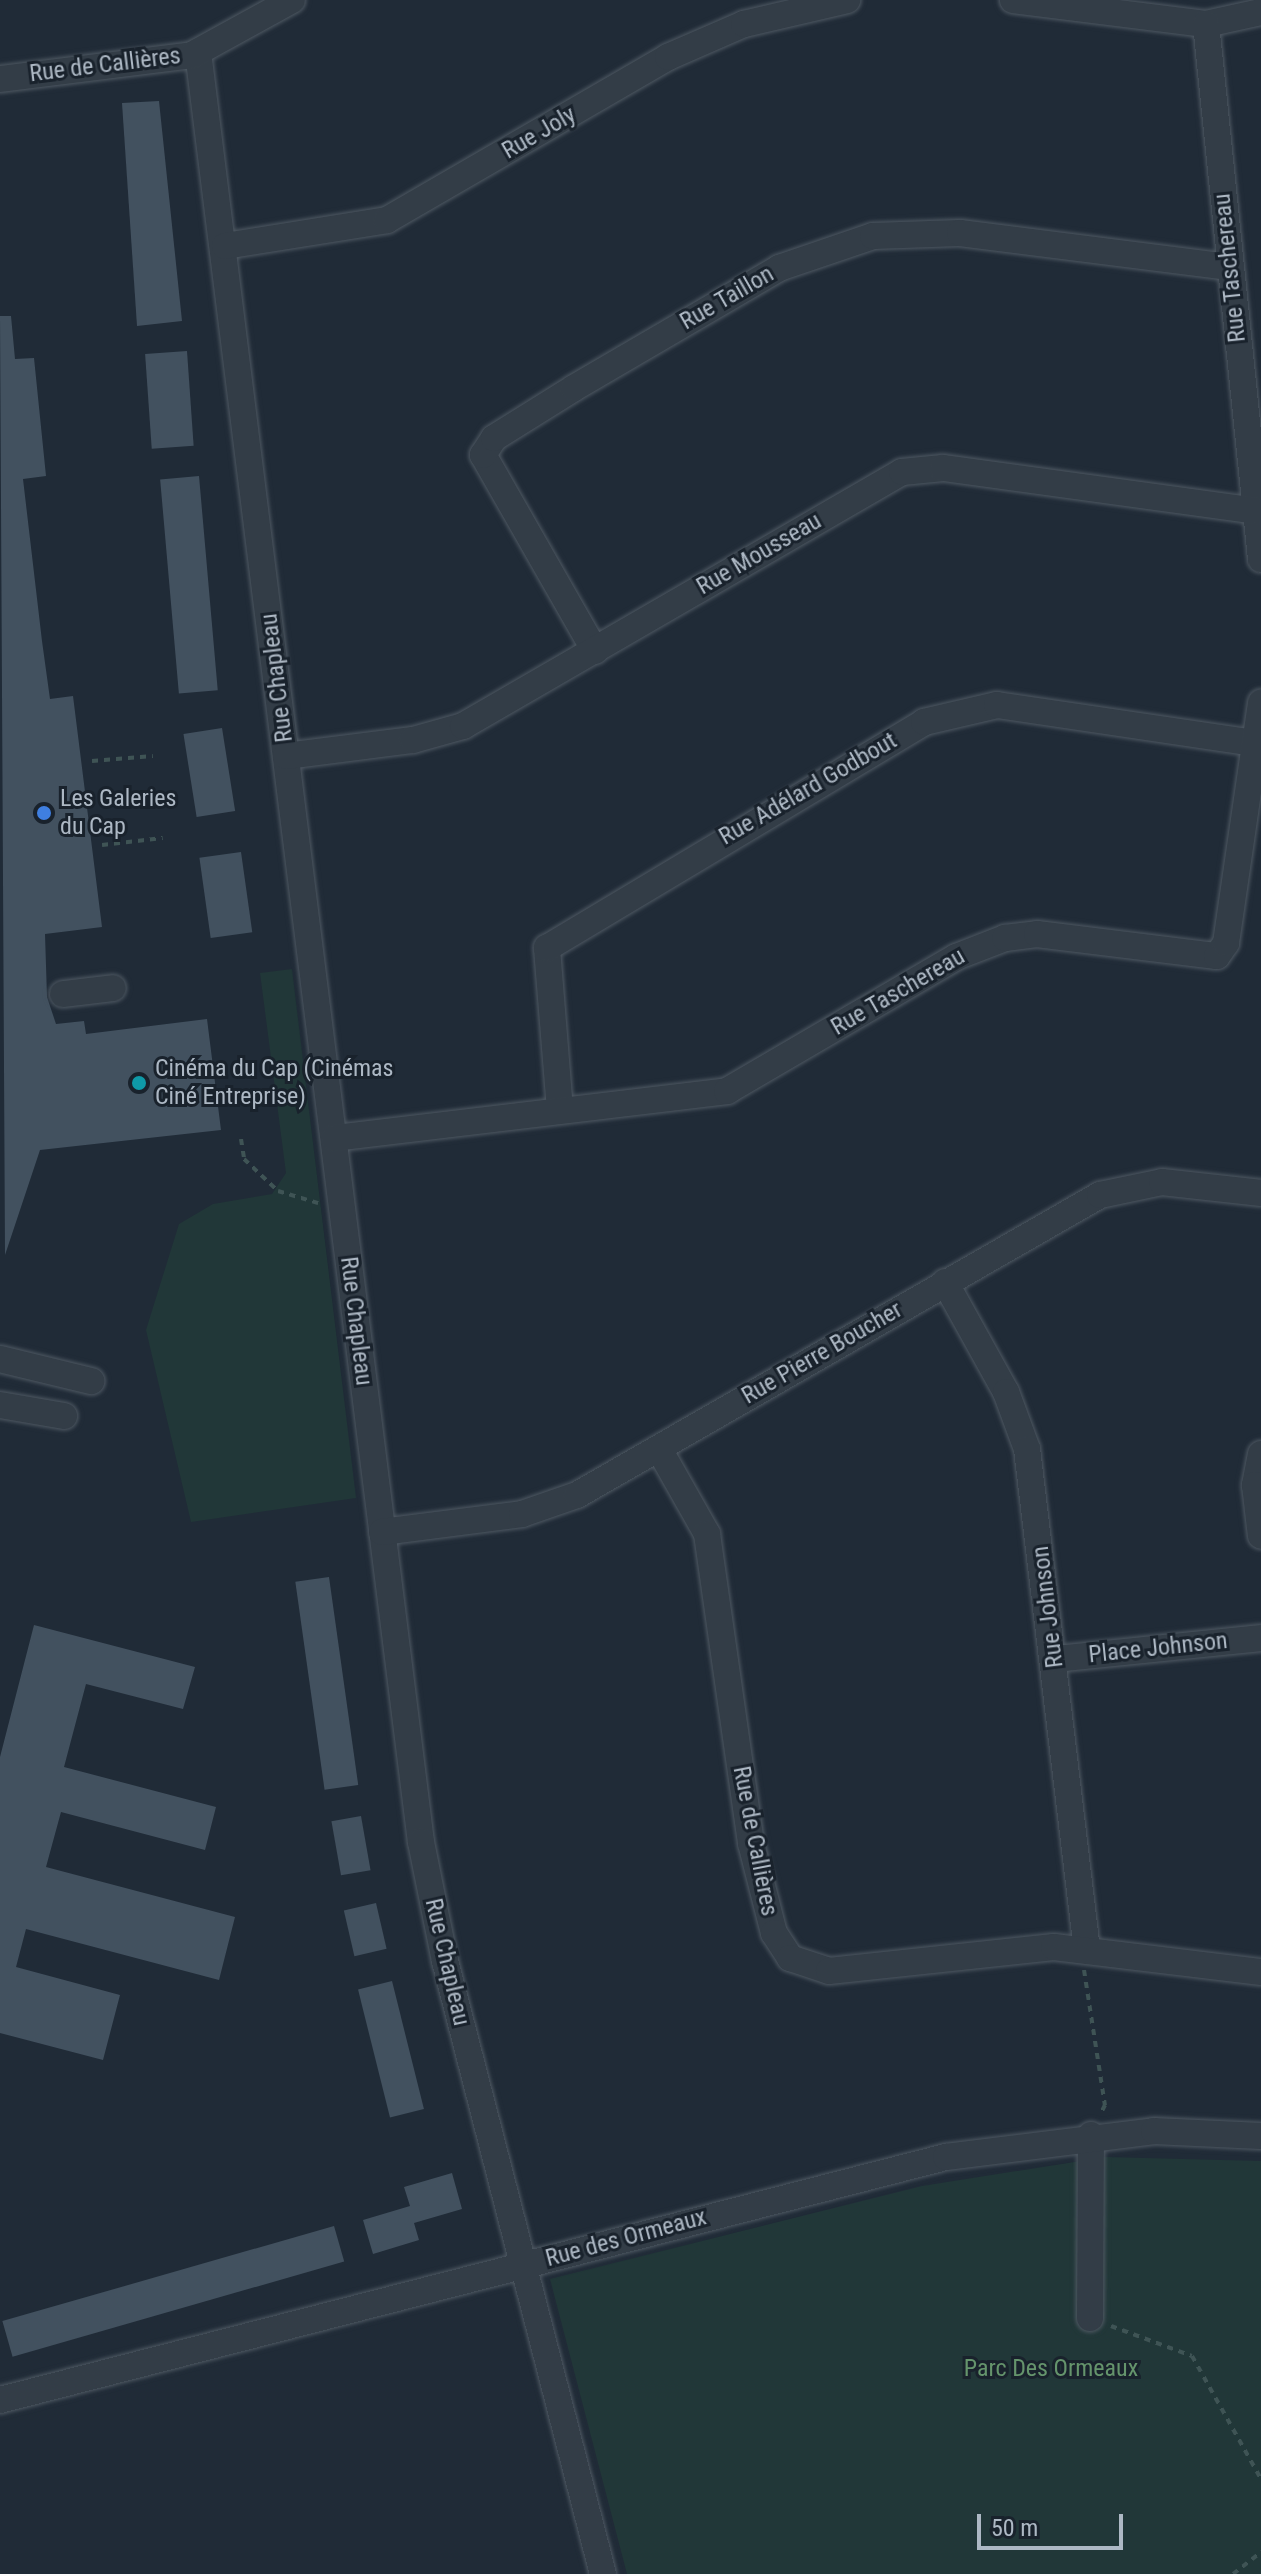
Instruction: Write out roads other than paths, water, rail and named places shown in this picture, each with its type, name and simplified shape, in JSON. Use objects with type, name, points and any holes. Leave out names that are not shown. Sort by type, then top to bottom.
[{"type":"street","name":"Rue de Callières","points":[[0,79],[198,52],[292,0]]},
{"type":"street","name":"Rue Joly","points":[[225,246],[387,220],[681,51],[744,24],[847,0]]},
{"type":"street","points":[[1013,0],[1206,24],[1261,12]]},
{"type":"street","name":"Rue Taschereau","points":[[1206,24],[1261,559]]},
{"type":"street","name":"Rue Chapleau","points":[[198,52],[225,246],[427,1879],[603,2574]]},
{"type":"street","name":"Rue Taillon","points":[[595,651],[483,455],[494,438],[574,388],[779,268],[873,236],[960,233],[1230,267]]},
{"type":"street","name":"Rue Mousseau","points":[[286,756],[448,732],[595,651],[875,486],[918,469],[1256,511]]},
{"type":"street","name":"Rue Taschereau","points":[[334,1138],[727,1091],[956,957],[1005,938],[1037,934],[1217,956],[1226,943],[1261,703]]},
{"type":"street","name":"Rue Adélard Godbout","points":[[560,1110],[547,948],[924,722],[997,705],[1255,743]]},
{"type":"street","points":[[63,994],[113,988]]},
{"type":"street","name":"Rue Pierre Boucher","points":[[382,1532],[543,1509],[659,1449],[1061,1213],[1120,1188],[1173,1183],[1261,1193]]},
{"type":"street","name":"Rue Johnson","points":[[945,1282],[1006,1392],[1027,1449],[1055,1659],[1087,1950]]},
{"type":"street","points":[[0,1359],[91,1381]]},
{"type":"street","points":[[0,1405],[64,1416]]},
{"type":"street","name":"Rue de Callières","points":[[659,1449],[711,1550],[748,1828],[783,1951],[808,1969],[829,1971],[1029,1948],[1087,1950],[1261,1972]]},
{"type":"street","points":[[1261,1454],[1255,1485],[1261,1536]]},
{"type":"street","name":"Place Johnson","points":[[1055,1659],[1261,1638]]},
{"type":"street","points":[[1090,2318],[1091,2135]]},
{"type":"street","name":"Rue des Ormeaux","points":[[0,2400],[889,2169],[1091,2135],[1261,2136]]},
{"type":"place","name":"Les Galeries du Cap","points":[[44,813]]},
{"type":"place","name":"Cinéma du Cap (Cinémas Ciné Entreprise)","points":[[139,1083]]},
{"type":"park label","name":"Parc Des Ormeaux","points":[[1051,2369]]}]
